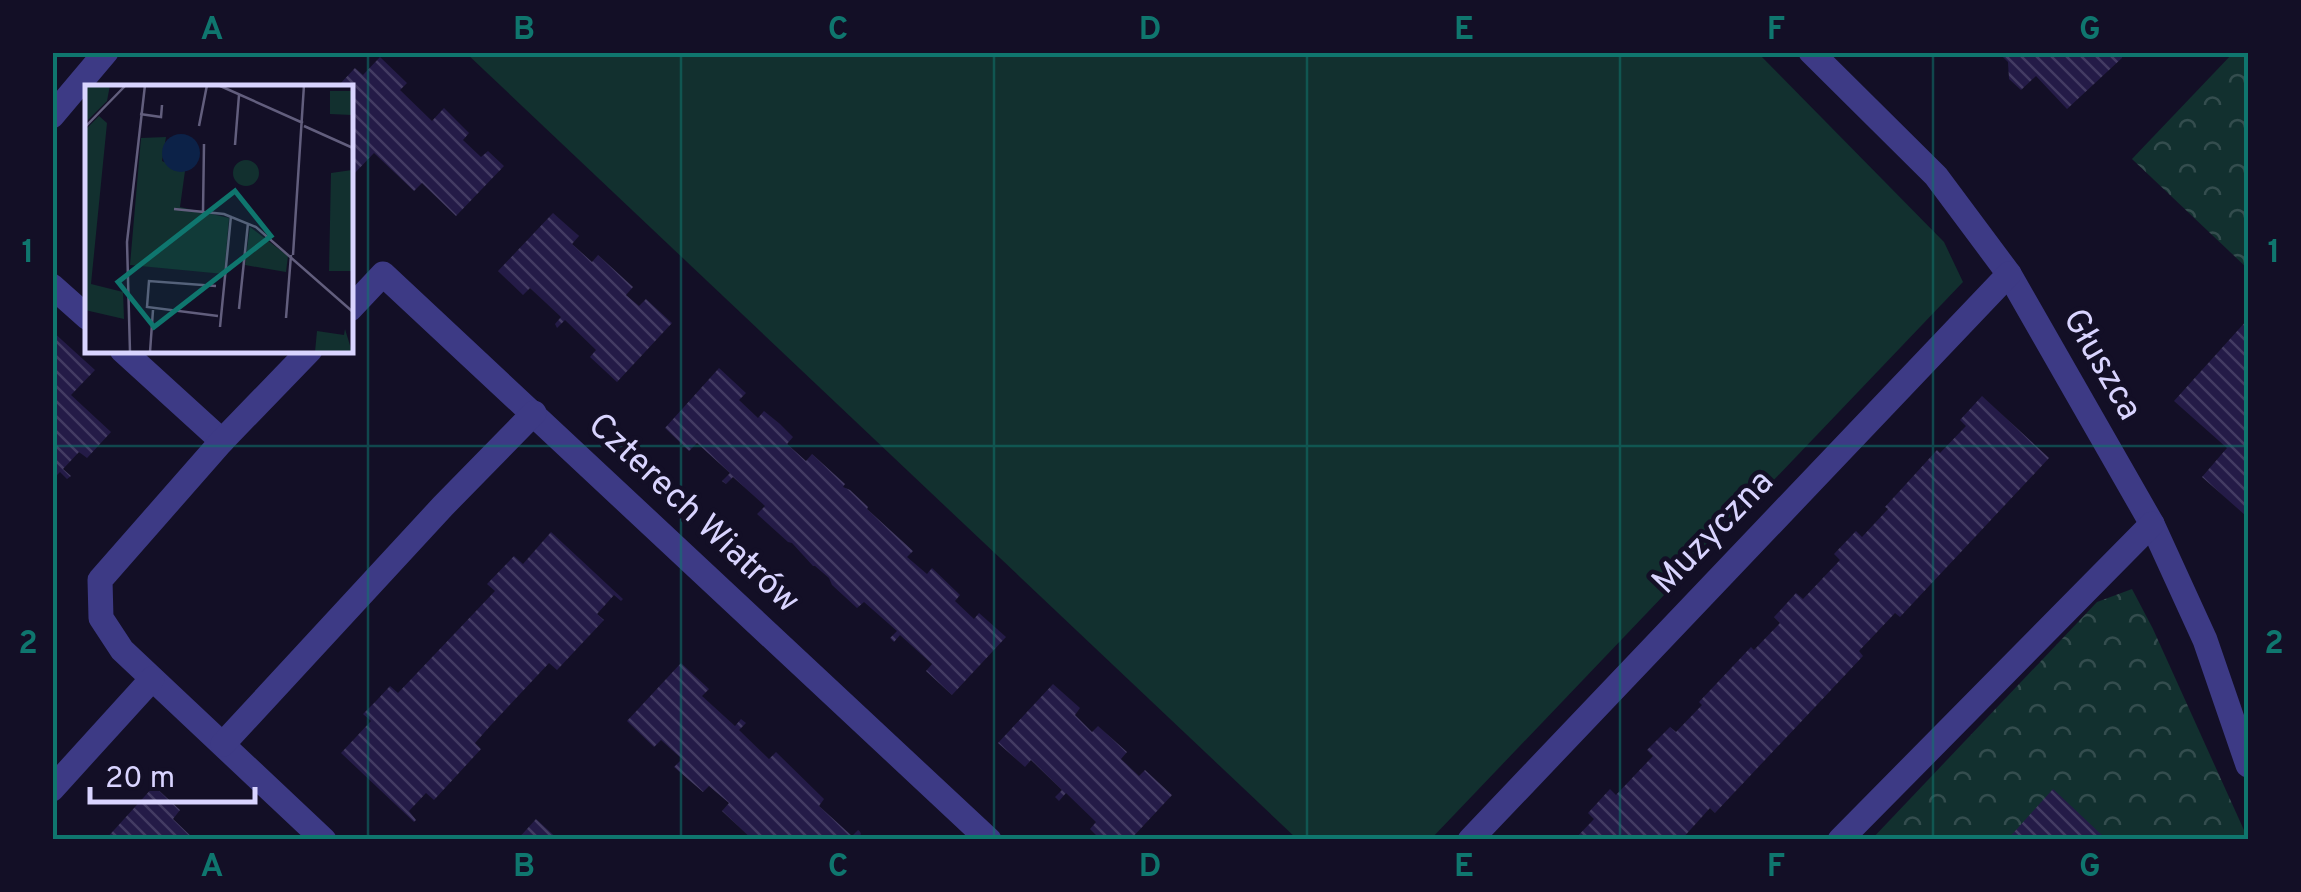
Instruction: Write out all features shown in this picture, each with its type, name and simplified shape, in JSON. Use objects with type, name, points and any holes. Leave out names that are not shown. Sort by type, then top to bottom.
[{"type":"street","points":[[52,116],[106,52]]},
{"type":"street","name":"Głuszca","points":[[1811,52],[1936,176],[2009,274],[2152,524],[2205,640],[2248,765]]},
{"type":"street","name":"Czterech Wiatrów","points":[[352,307],[383,274],[989,840]]},
{"type":"street","name":"Muzyczna","points":[[1470,840],[2009,274]]},
{"type":"street","points":[[52,286],[85,315]]},
{"type":"street","points":[[124,352],[222,441]]},
{"type":"street","points":[[308,352],[222,441],[100,580],[101,618],[122,650],[324,840]]},
{"type":"street","points":[[224,744],[534,413]]},
{"type":"street","points":[[1840,840],[2152,524]]},
{"type":"street","points":[[52,789],[152,679]]},
{"type":"green space","points":[[2234,52],[2248,53],[2248,269],[2132,159]]},
{"type":"green space","points":[[466,53],[1758,53],[1944,242],[1963,282],[1431,839],[1297,839]]},
{"type":"green space","points":[[2132,589],[2248,839],[1871,840],[2097,602]]},
{"type":"building","points":[[1998,52],[2122,52],[2122,58],[2067,109],[2036,76],[2021,90],[2009,79],[2008,62]]},
{"type":"building","points":[[380,57],[407,83],[400,90],[432,121],[444,108],[469,133],[463,140],[481,157],[488,151],[504,166],[456,216],[422,183],[414,191],[374,153],[352,176],[352,85],[339,85],[355,68],[363,75]]},
{"type":"building","points":[[553,213],[579,236],[572,244],[592,262],[598,255],[633,287],[626,295],[639,306],[646,299],[672,323],[617,382],[590,357],[596,350],[565,320],[557,328],[555,324],[561,317],[530,288],[523,295],[498,271]]},
{"type":"building","points":[[2248,319],[2245,515],[2202,477],[2227,448],[2174,401]]},
{"type":"building","points":[[52,331],[95,370],[71,395],[111,432],[87,458],[79,452],[63,469],[71,476],[67,479],[60,472],[52,480]]},
{"type":"building","points":[[719,368],[746,393],[739,400],[758,418],[764,411],[780,424],[793,437],[787,444],[806,461],[812,454],[913,551],[907,557],[927,574],[932,568],[960,595],[955,601],[974,619],[979,613],[1006,637],[952,695],[926,671],[932,664],[900,635],[894,642],[890,638],[897,631],[864,602],[857,608],[757,514],[765,506],[733,477],[726,484],[722,481],[730,473],[697,443],[689,451],[665,428]]},
{"type":"building","points":[[1982,396],[2049,458],[1900,617],[1895,613],[1859,651],[1863,656],[1715,813],[1710,808],[1681,840],[1574,840],[1594,819],[1588,813],[1610,789],[1616,795],[1653,756],[1647,750],[1670,727],[1676,732],[1751,647],[1754,650],[1780,623],[1774,617],[1796,593],[1803,599],[1840,560],[1834,554],[1856,531],[1862,537],[1937,450],[1940,453],[1966,426],[1960,420]]},
{"type":"building","points":[[551,532],[623,599],[614,595],[597,614],[604,620],[557,670],[549,663],[475,743],[481,749],[434,800],[426,793],[409,811],[414,822],[341,753],[371,721],[363,714],[390,686],[398,693],[495,591],[487,584],[514,556],[523,564]]},
{"type":"building","points":[[681,663],[709,689],[702,696],[735,726],[741,719],[746,723],[739,730],[769,759],[776,752],[824,799],[819,806],[852,836],[860,832],[857,840],[753,840],[722,811],[729,803],[709,786],[703,792],[674,767],[682,759],[661,740],[654,747],[627,721]]},
{"type":"building","points":[[1053,684],[1080,708],[1075,715],[1092,732],[1098,726],[1127,752],[1121,759],[1139,776],[1145,770],[1172,795],[1130,840],[1101,840],[1090,829],[1096,822],[1066,793],[1059,801],[1055,797],[1062,790],[1031,760],[1025,767],[998,743]]},
{"type":"building","points":[[154,786],[180,810],[173,819],[195,840],[105,840]]},
{"type":"building","points":[[2053,789],[2105,838],[2007,840]]},
{"type":"building","points":[[536,819],[559,840],[517,840]]}]
